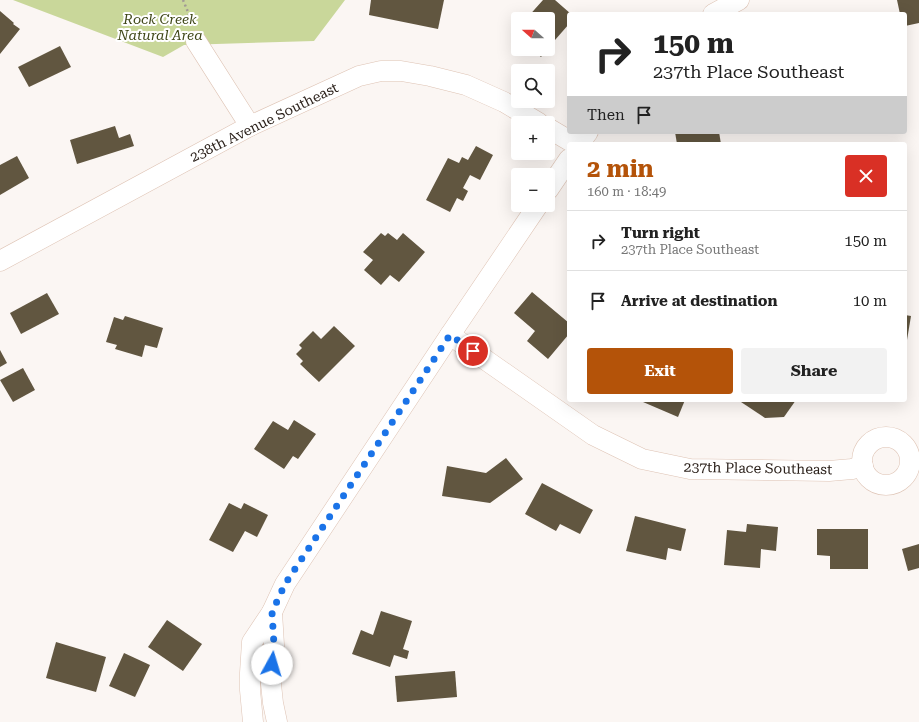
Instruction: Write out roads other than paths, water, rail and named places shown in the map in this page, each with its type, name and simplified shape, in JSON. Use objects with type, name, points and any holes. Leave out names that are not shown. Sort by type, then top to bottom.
[{"type":"street","points":[[717,12],[739,0]]},
{"type":"street","points":[[196,41],[250,126]]},
{"type":"street","name":"238th Avenue Southeast","points":[[0,261],[250,126],[359,76],[381,71],[401,71],[430,76],[466,85],[504,102],[527,116]]},
{"type":"street","points":[[555,132],[572,142]]},
{"type":"street","points":[[555,180],[567,162]]},
{"type":"street","points":[[253,722],[250,673],[252,642],[272,612],[285,584],[533,212]]},
{"type":"street","name":"237th Place Southeast","points":[[450,335],[593,435],[642,459],[690,469],[829,471],[852,469],[863,466]]},
{"type":"street","points":[[272,612],[274,645],[271,684],[277,722]]},
{"type":"park label","name":"Rock Creek Natural Area","points":[[160,28]]}]
